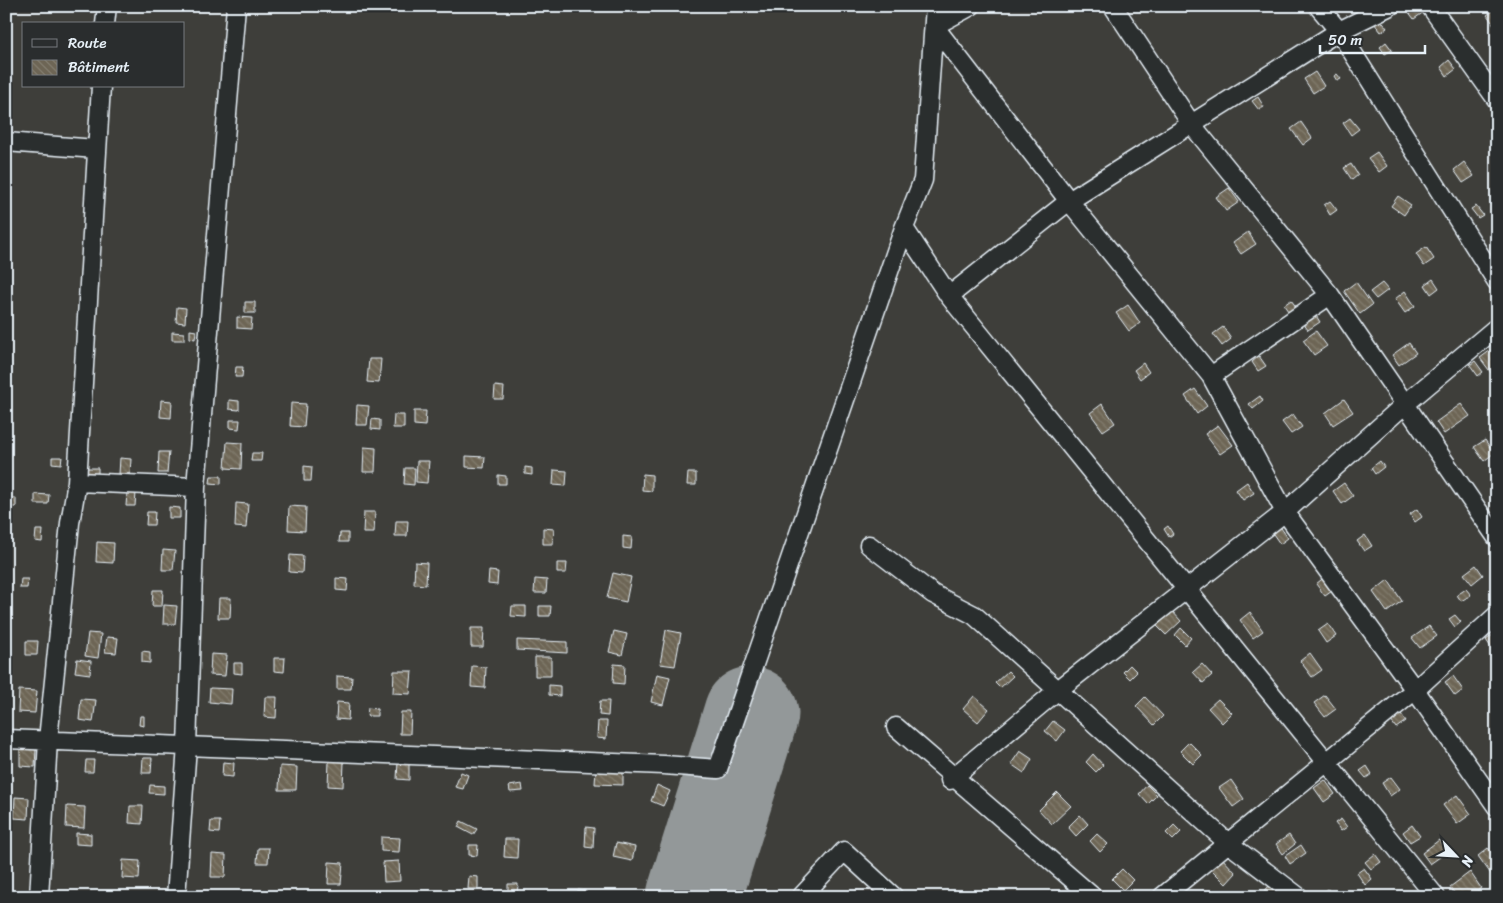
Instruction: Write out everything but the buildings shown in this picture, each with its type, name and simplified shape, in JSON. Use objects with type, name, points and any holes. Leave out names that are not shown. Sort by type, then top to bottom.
[{"type":"street","points":[[105,22],[107,6]]},
{"type":"street","points":[[176,897],[187,746],[196,487],[236,6]]},
{"type":"street","points":[[6,739],[664,765],[718,769],[904,228],[923,180],[935,6]]},
{"type":"street","points":[[934,26],[971,6]]},
{"type":"street","points":[[1113,6],[1192,125],[1330,295],[1497,538]]},
{"type":"street","points":[[1318,6],[1339,31],[1497,282]]},
{"type":"street","points":[[949,296],[1069,201],[1339,31],[1390,6]]},
{"type":"street","points":[[1430,6],[1497,100]]},
{"type":"street","points":[[934,26],[1069,201],[1211,376],[1285,512],[1415,690],[1497,807]]},
{"type":"street","points":[[39,897],[48,740],[70,523],[76,482],[101,88]]},
{"type":"street","points":[[6,142],[96,149]]},
{"type":"street","points":[[904,228],[949,296],[1436,897]]},
{"type":"street","points":[[1211,376],[1330,295]]},
{"type":"street","points":[[952,779],[1058,690],[1285,512],[1404,405],[1497,327]]},
{"type":"street","points":[[76,482],[196,487]]},
{"type":"street","points":[[869,545],[934,594],[974,615],[1228,843],[1299,897]]},
{"type":"street","points":[[1162,897],[1415,690],[1497,615]]},
{"type":"street","points":[[896,727],[952,779],[1093,897]]},
{"type":"street","points":[[801,897],[844,851],[894,897]]},
{"type":"runway","points":[[694,897],[751,714]]}]
